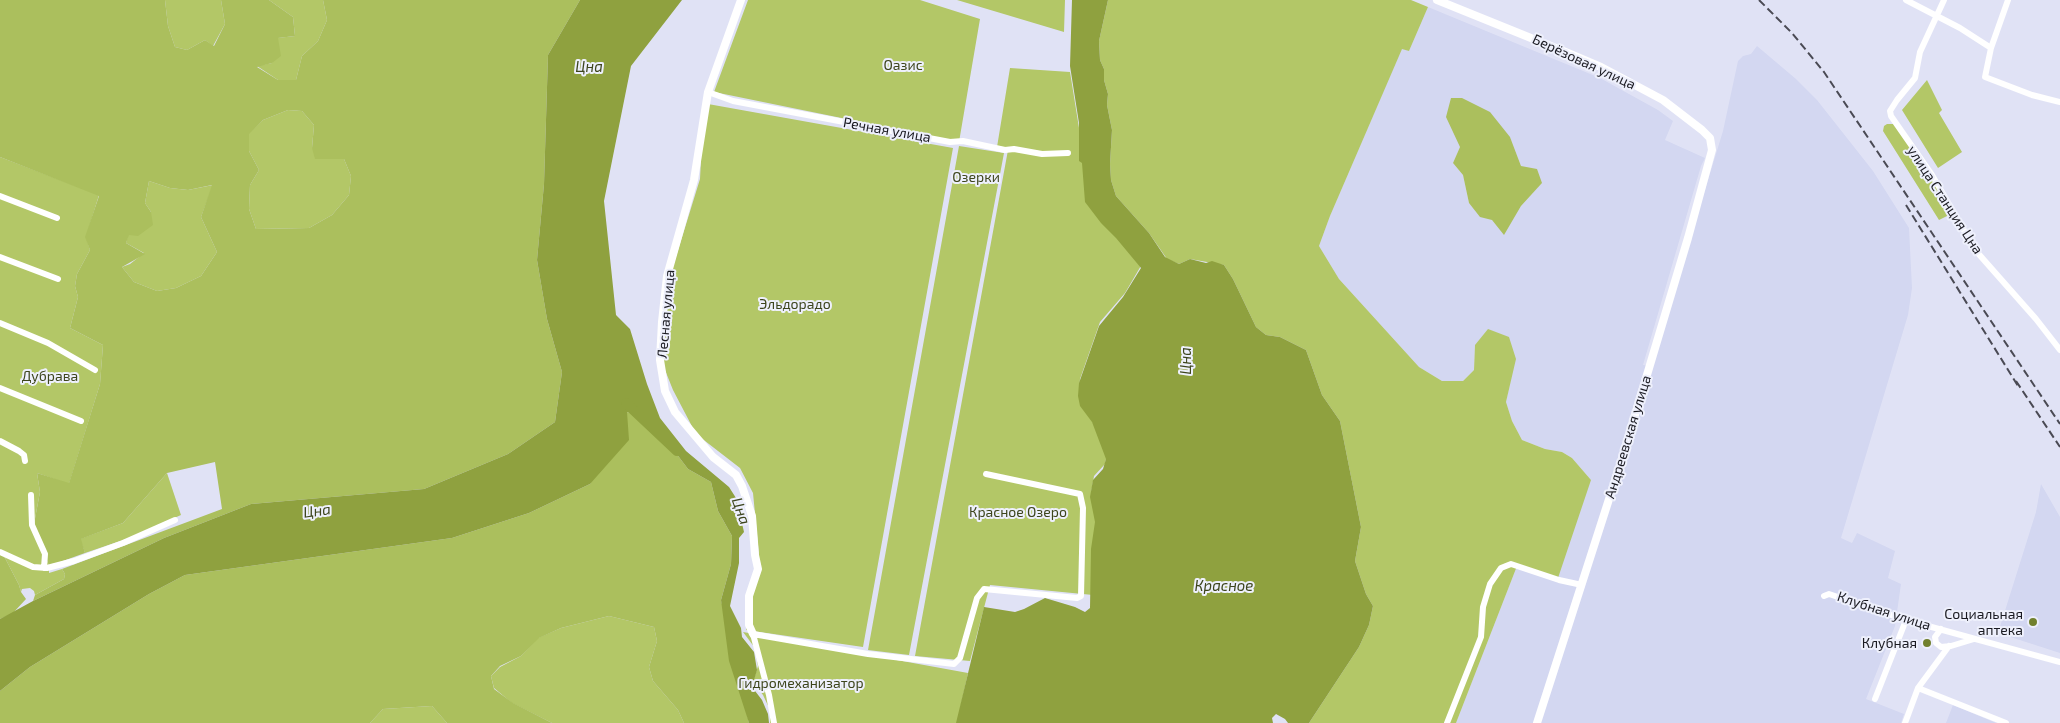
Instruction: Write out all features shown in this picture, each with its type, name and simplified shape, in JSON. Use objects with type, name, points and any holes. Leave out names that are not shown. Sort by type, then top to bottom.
[{"type":"street","name":"Лесная улица","points":[[741,0],[708,92],[694,180],[667,276],[660,360],[665,391],[675,412],[713,457],[736,475],[742,486],[752,516],[758,569],[749,596],[749,625],[769,694],[774,723]]},
{"type":"street","name":"Берёзовая улица","points":[[1437,0],[1568,53],[1655,96],[1680,112],[1702,130],[1710,138],[1712,150]]},
{"type":"street","points":[[1906,0],[1960,28],[1992,48]]},
{"type":"street","points":[[1935,16],[1944,0]]},
{"type":"street","points":[[2008,0],[1992,48],[1985,77],[2032,95],[2060,102]]},
{"type":"street","name":"улица Станция Цна","points":[[1935,16],[1920,52],[1915,78],[1892,107],[1891,116],[1932,175],[1976,251],[2036,319],[2060,350]]},
{"type":"street","name":"Речная улица","points":[[708,92],[733,101],[950,142],[962,141],[1005,150],[1014,149],[1042,154],[1068,153]]},
{"type":"street","name":"Андреевская улица","points":[[1537,723],[1582,585],[1688,238],[1712,150]]},
{"type":"street","points":[[0,196],[57,218]]},
{"type":"street","points":[[0,257],[58,279]]},
{"type":"street","points":[[0,323],[48,343],[95,370]]},
{"type":"street","points":[[0,388],[81,421]]},
{"type":"street","points":[[0,441],[19,450],[24,455],[25,461]]},
{"type":"street","points":[[753,634],[868,654],[954,664],[960,658],[977,598],[984,589],[1077,598],[1081,596],[1083,508],[1080,494],[986,474]]},
{"type":"street","points":[[32,495],[32,525],[45,554],[44,568]]},
{"type":"street","points":[[0,552],[33,567],[44,568],[74,561],[123,543],[175,520]]},
{"type":"street","points":[[1447,723],[1481,637],[1483,607],[1490,584],[1501,568],[1511,564],[1559,580],[1582,585]]},
{"type":"street","name":"Клубная улица","points":[[1824,596],[1829,594],[1906,620],[2060,662]]},
{"type":"street","points":[[1875,699],[1906,620]]},
{"type":"street","points":[[1941,630],[1935,637],[1936,643],[1941,646],[1949,646],[1974,638]]},
{"type":"street","points":[[1905,723],[1918,688],[1949,646]]},
{"type":"street","points":[[1918,688],[2006,723]]},
{"type":"shaded area","points":[[0,0],[165,0],[168,26],[175,47],[187,50],[205,40],[214,46],[225,24],[221,0],[269,0],[293,17],[295,36],[278,38],[281,56],[272,63],[257,67],[278,80],[296,80],[302,56],[318,41],[327,20],[323,0],[580,0],[548,55],[544,184],[537,260],[547,319],[562,372],[555,422],[508,454],[424,489],[251,504],[164,538],[33,601],[35,595],[64,579],[65,574],[62,569],[222,509],[215,462],[167,473],[123,523],[81,539],[85,553],[49,566],[34,524],[40,492],[37,473],[69,483],[100,384],[103,345],[70,328],[78,297],[75,286],[77,274],[90,250],[85,237],[99,196],[0,157]],"holes":[[[288,110],[302,111],[314,125],[312,148],[315,159],[344,159],[351,176],[349,195],[332,215],[309,228],[256,229],[249,209],[250,185],[259,170],[249,151],[249,134],[263,120]],[[149,181],[170,188],[188,190],[212,185],[201,217],[217,252],[201,276],[176,288],[157,291],[134,282],[122,267],[145,254],[126,243],[129,235],[138,236],[153,225],[151,212],[145,203]]]},
{"type":"shaded area","points":[[1428,7],[1600,78],[1658,110],[1673,121],[1665,140],[1705,158],[1701,166],[1643,365],[1651,366],[1723,131],[1738,61],[1743,56],[1751,54],[1757,46],[1796,79],[1817,100],[1873,171],[1909,228],[1912,288],[1908,315],[1841,538],[1852,543],[1857,533],[1895,551],[1888,578],[1901,584],[1895,626],[1866,699],[1904,714],[1901,723],[1456,723],[1517,566],[1591,480],[1572,458],[1562,452],[1545,449],[1522,440],[1512,421],[1506,402],[1510,384],[1475,345],[1474,370],[1463,381],[1442,381],[1419,367],[1339,279],[1319,246],[1402,48],[1409,51]],"holes":[[[1510,137],[1521,166],[1542,183],[1521,206],[1504,234],[1492,220],[1469,203],[1463,175],[1453,163],[1460,147]]]},
{"type":"shaded area","points":[[1451,98],[1462,98],[1490,112],[1510,137],[1521,166],[1537,169],[1542,183],[1521,206],[1504,235],[1492,220],[1480,217],[1469,203],[1463,175],[1453,163],[1460,147],[1446,117]]},
{"type":"shaded area","points":[[626,412],[638,413],[654,424],[688,469],[711,482],[718,511],[732,536],[731,564],[721,600],[749,723],[684,723],[678,710],[653,681],[649,667],[657,641],[654,627],[609,616],[561,628],[539,638],[521,656],[500,666],[491,676],[494,689],[513,703],[552,723],[447,723],[432,706],[383,709],[370,723],[0,723],[0,691],[30,667],[149,594],[185,575],[452,538],[529,513],[590,484]]},
{"type":"shaded area","points":[[2041,484],[2060,517],[2060,653],[1998,633],[2036,512]]},
{"type":"shaded area","points":[[0,554],[4,556],[26,599],[13,613],[0,619]]},
{"type":"shaded area","points":[[1953,705],[1996,723],[1946,723]]},
{"type":"green space","points":[[165,0],[221,0],[225,24],[213,46],[205,40],[187,50],[175,47],[168,26]]},
{"type":"green space","points":[[269,0],[323,0],[327,20],[318,41],[302,56],[296,80],[278,80],[257,66],[272,63],[277,38],[295,36],[293,17]]},
{"type":"green space","name":"Оазис","points":[[748,0],[920,0],[980,19],[959,142],[714,92]]},
{"type":"green space","points":[[957,0],[1065,0],[1064,32]]},
{"type":"green space","points":[[1108,0],[1411,0],[1428,7],[1409,51],[1402,49],[1330,216],[1319,246],[1339,279],[1419,367],[1442,381],[1463,381],[1474,370],[1475,345],[1488,329],[1509,337],[1516,359],[1506,402],[1512,421],[1522,440],[1545,449],[1562,452],[1572,458],[1591,480],[1558,578],[1517,566],[1456,723],[1309,723],[1359,647],[1369,625],[1373,606],[1366,594],[1355,561],[1361,527],[1340,421],[1322,395],[1306,350],[1280,337],[1266,335],[1256,327],[1233,279],[1224,265],[1190,259],[1179,264],[1167,259],[1149,233],[1116,196],[1111,180],[1112,130],[1107,105],[1108,94],[1104,80],[1104,69],[1100,60],[1099,41]]},
{"type":"green space","name":"Красное Озеро","points":[[1010,68],[1070,72],[1084,159],[1142,264],[1125,293],[1100,322],[1080,379],[1079,392],[1107,454],[1105,464],[1094,476],[1091,493],[1096,509],[1093,595],[990,585],[970,661],[915,656],[1008,150],[997,147]]},
{"type":"green space","points":[[1927,80],[1942,110],[1939,113],[1962,152],[1938,168],[1902,110]]},
{"type":"green space","name":"Эльдорадо","points":[[708,104],[953,148],[863,647],[746,630],[759,555],[753,493],[740,468],[696,434],[673,390],[661,360],[671,273],[700,179],[702,140]]},
{"type":"green space","points":[[288,110],[302,111],[314,125],[312,148],[344,159],[351,176],[349,195],[332,215],[309,228],[256,229],[249,209],[250,185],[259,170],[249,151],[248,134],[263,120]]},
{"type":"green space","points":[[1894,124],[1930,175],[1951,214],[1939,220],[1883,131],[1884,126]]},
{"type":"green space","name":"Озерки","points":[[959,146],[1004,153],[909,655],[868,650]]},
{"type":"green space","name":"Дубрава","points":[[0,157],[99,195],[86,237],[90,250],[77,274],[75,286],[78,297],[70,328],[103,345],[100,384],[69,484],[37,473],[40,492],[34,524],[49,566],[49,573],[62,569],[65,574],[64,579],[35,595],[34,591],[30,588],[22,589],[21,592],[4,556],[0,554]]},
{"type":"green space","points":[[149,181],[170,188],[188,190],[213,185],[201,217],[217,252],[201,276],[176,288],[157,291],[134,282],[122,267],[130,264],[144,253],[126,243],[128,235],[151,212],[145,203]]},
{"type":"green space","points":[[167,473],[181,515],[129,538],[85,553],[80,539],[123,523]]},
{"type":"green space","points":[[609,616],[654,627],[657,641],[649,667],[653,681],[678,710],[684,723],[552,723],[512,703],[494,688],[491,676],[500,667],[521,656],[538,638],[561,628]]},
{"type":"green space","name":"Гидромеханизатор","points":[[743,632],[968,673],[957,723],[770,723],[770,710],[763,695],[753,682],[758,666],[755,648]]},
{"type":"green space","points":[[432,706],[447,723],[370,723],[383,709]]},
{"type":"water","name":"Цна","points":[[580,0],[682,0],[631,66],[604,201],[616,315],[630,329],[660,418],[686,451],[729,487],[736,498],[744,532],[739,538],[739,563],[730,606],[741,628],[742,637],[754,652],[757,670],[752,687],[762,700],[768,714],[769,723],[749,723],[729,661],[721,600],[731,564],[732,536],[718,511],[711,482],[688,469],[654,424],[638,413],[627,412],[629,440],[590,484],[529,513],[452,538],[185,575],[149,594],[30,667],[0,691],[0,619],[33,601],[164,538],[251,504],[424,489],[508,454],[555,422],[562,372],[547,319],[537,260],[544,184],[548,55]]},
{"type":"water","name":"Красное","points":[[1072,0],[1108,0],[1099,41],[1100,60],[1104,69],[1104,80],[1108,94],[1107,105],[1112,130],[1111,180],[1116,196],[1149,233],[1165,257],[1179,264],[1190,259],[1206,263],[1212,261],[1224,265],[1233,279],[1256,327],[1266,335],[1280,337],[1306,350],[1322,395],[1340,421],[1361,527],[1355,561],[1366,594],[1373,606],[1369,625],[1359,647],[1309,723],[1288,723],[1276,714],[1272,718],[1273,723],[956,723],[984,607],[1015,612],[1045,598],[1085,612],[1090,608],[1091,549],[1095,522],[1090,497],[1093,480],[1103,469],[1106,459],[1092,422],[1080,406],[1078,396],[1079,383],[1099,326],[1123,297],[1141,268],[1085,202],[1082,163],[1079,161],[1079,123],[1070,66]]},
{"type":"waterway","name":"Цна","points":[[626,403],[677,451]]},
{"type":"railway","points":[[1759,0],[1792,33],[1824,72],[2060,424]]},
{"type":"railway","points":[[1906,205],[2018,386]]},
{"type":"railway","points":[[2016,381],[2060,447]]},
{"type":"place","name":"Социальная аптека","points":[[2033,622]]},
{"type":"place","name":"Клубная","points":[[1927,643]]}]
